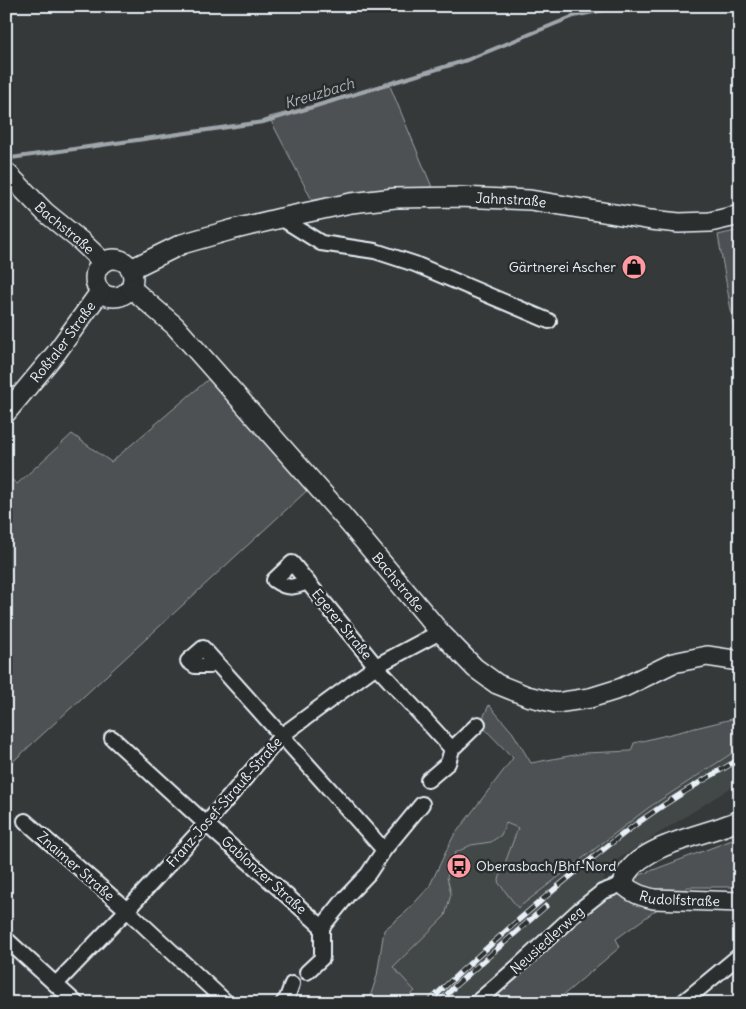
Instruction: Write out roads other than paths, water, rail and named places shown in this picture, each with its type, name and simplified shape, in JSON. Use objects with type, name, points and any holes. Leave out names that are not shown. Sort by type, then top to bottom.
[{"type":"street","name":"Bachstraße","points":[[6,172],[45,212],[103,262]]},
{"type":"street","name":"Jahnstraße","points":[[131,269],[182,244],[231,230],[351,203],[395,198],[460,196],[530,200],[679,223],[710,222],[740,215]]},
{"type":"street","points":[[281,218],[321,243],[375,252],[414,264],[549,321]]},
{"type":"street","points":[[113,258],[124,261],[131,269],[134,278],[131,288],[125,294],[111,298],[100,292],[95,282],[96,271],[103,262],[113,258]]},
{"type":"street","name":"Bachstraße","points":[[131,288],[182,333],[342,515],[440,632],[475,668],[497,684],[527,696],[556,703],[590,698],[622,688],[673,663],[707,656],[740,662]]},
{"type":"street","name":"Roßtaler Straße","points":[[6,413],[56,353],[100,292]]},
{"type":"street","name":"Egerer Straße","points":[[307,582],[376,666],[452,749]]},
{"type":"street","name":"Franz-Josef-Strauß-Straße","points":[[56,984],[206,824],[281,736],[376,666],[440,632]]},
{"type":"street","points":[[216,662],[384,850]]},
{"type":"street","points":[[428,780],[448,763],[452,749],[478,724]]},
{"type":"street","name":"Gablonzer Straße","points":[[112,738],[322,927]]},
{"type":"street","points":[[307,972],[322,958],[322,927],[368,874],[384,850],[422,804]]},
{"type":"street","points":[[623,884],[627,874],[639,861],[662,847],[740,820]]},
{"type":"street","name":"Znaimer Straße","points":[[25,821],[127,910],[228,1003]]},
{"type":"street","name":"Rudolfstraße","points":[[623,884],[641,896],[654,899],[740,902]]},
{"type":"street","name":"Neusiedlerweg","points":[[476,1003],[584,906],[602,892],[623,884]]},
{"type":"street","points":[[6,939],[76,1003]]},
{"type":"street","points":[[682,1003],[740,955]]},
{"type":"street","points":[[285,1000],[292,984]]},
{"type":"waterway","name":"Kreuzbach","points":[[11,158],[263,122],[467,60],[574,16],[623,6]]},
{"type":"railway","points":[[428,1003],[515,923],[613,842],[668,802],[740,759]]},
{"type":"railway","points":[[439,1003],[456,985],[546,906]]},
{"type":"place","name":"Gärtnerei Ascher","points":[[634,267]]},
{"type":"place","name":"Oberasbach/Bhf-Nord","points":[[459,866]]}]
